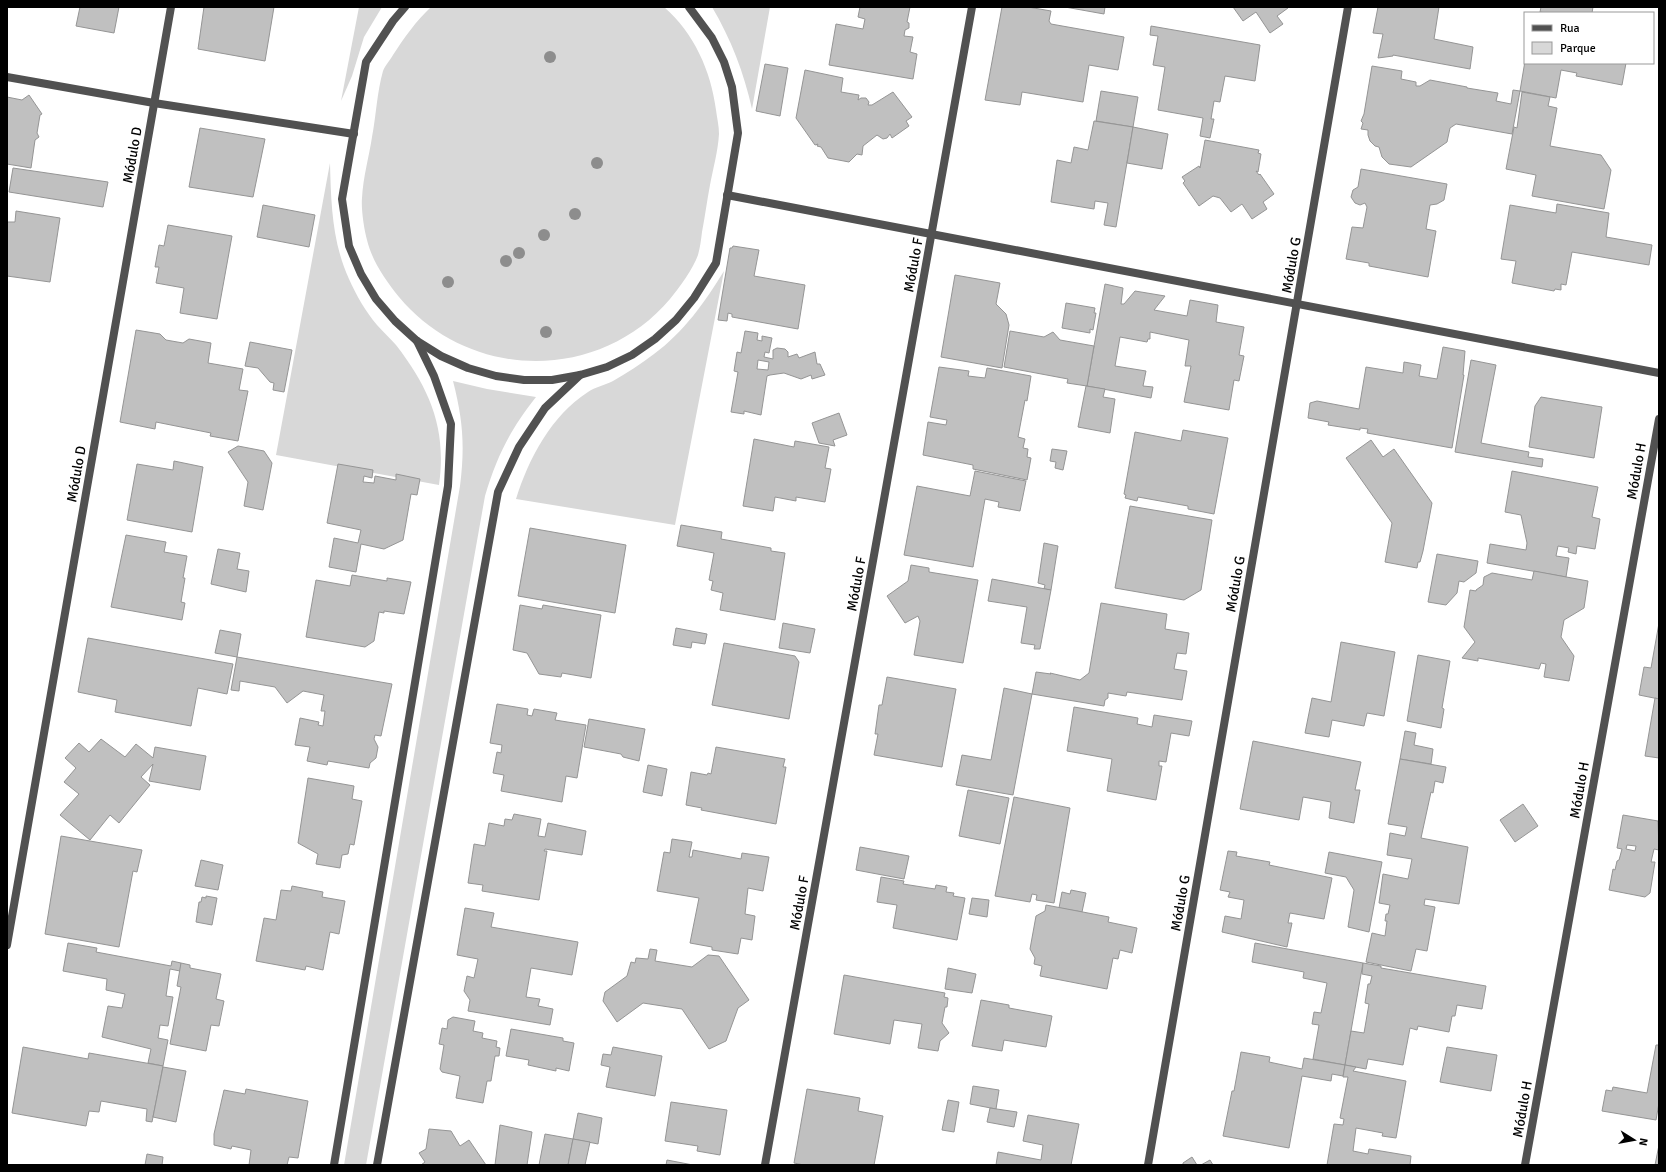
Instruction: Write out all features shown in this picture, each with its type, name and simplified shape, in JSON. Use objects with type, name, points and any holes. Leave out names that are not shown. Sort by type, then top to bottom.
[{"type":"street","name":"Módulo D","points":[[7,945],[171,7]]},
{"type":"street","points":[[405,7],[393,21],[366,62],[342,199],[349,246],[361,274],[376,299],[395,321],[417,341],[441,356],[468,368],[496,376],[524,380],[552,380],[580,375],[607,367],[632,355],[655,339],[676,320],[694,298],[716,263],[738,133],[732,87],[724,62],[712,38],[689,7]]},
{"type":"street","name":"Módulo F","points":[[765,1165],[972,7]]},
{"type":"street","name":"Módulo G","points":[[1148,1165],[1348,7]]},
{"type":"street","points":[[7,77],[154,103],[354,134]]},
{"type":"street","points":[[727,195],[1659,373]]},
{"type":"street","points":[[334,1165],[448,486],[451,424],[434,376],[417,341]]},
{"type":"street","points":[[377,1165],[498,492],[519,447],[545,408],[580,375]]},
{"type":"street","name":"Módulo H","points":[[1525,1165],[1659,419]]},
{"type":"green space","points":[[359,7],[382,7],[364,37],[352,76],[341,101]]},
{"type":"green space","points":[[431,7],[664,7],[675,17],[684,29],[699,54],[714,95],[719,134],[718,147],[698,255],[686,278],[670,299],[641,326],[608,346],[572,357],[534,361],[497,357],[461,345],[428,325],[399,297],[384,277],[372,256],[363,219],[362,198],[379,87],[386,65],[410,30]]},
{"type":"green space","points":[[712,7],[770,7],[752,109],[736,56]]},
{"type":"green space","points":[[330,163],[334,222],[343,265],[365,309],[408,361],[427,394],[438,428],[441,465],[439,485],[276,455]]},
{"type":"green space","points":[[724,271],[675,525],[516,499],[535,453],[552,426],[563,413],[588,392],[623,375],[665,345],[693,316]]},
{"type":"green space","points":[[453,381],[487,389],[536,397],[505,444],[494,468],[485,496],[366,1165],[344,1165],[460,486],[463,445],[459,408]]},
{"type":"building","points":[[80,7],[119,7],[114,33],[76,26]]},
{"type":"building","points":[[204,7],[274,7],[265,61],[198,49]]},
{"type":"building","points":[[860,7],[910,7],[907,22],[909,23],[909,28],[905,30],[904,36],[913,37],[910,52],[917,54],[913,79],[829,65],[836,24],[863,29],[865,19],[858,17]]},
{"type":"building","points":[[1002,7],[1028,7],[1051,11],[1049,21],[1051,24],[1124,37],[1118,70],[1089,65],[1083,102],[1022,92],[1020,105],[985,100]]},
{"type":"building","points":[[1065,7],[1105,7],[1104,14]]},
{"type":"building","points":[[1233,7],[1288,8],[1277,16],[1283,24],[1270,33],[1256,12],[1243,21]]},
{"type":"building","points":[[1378,7],[1439,7],[1434,39],[1473,47],[1470,69],[1393,55],[1378,58],[1383,34],[1373,33]]},
{"type":"building","points":[[1541,7],[1593,7],[1592,12],[1540,12]]},
{"type":"building","points":[[1151,26],[1260,45],[1255,81],[1225,76],[1220,102],[1214,101],[1211,119],[1214,119],[1210,138],[1200,136],[1203,118],[1158,110],[1165,67],[1153,65],[1158,36],[1150,35]]},
{"type":"building","points":[[765,64],[788,68],[780,116],[756,111]]},
{"type":"building","points":[[1524,64],[1626,64],[1622,85],[1576,76],[1577,73],[1561,70],[1556,98],[1520,91]]},
{"type":"building","points":[[1372,66],[1402,71],[1401,79],[1416,82],[1416,86],[1420,86],[1430,80],[1467,87],[1498,93],[1496,101],[1511,104],[1513,90],[1520,91],[1512,134],[1456,124],[1450,128],[1447,142],[1411,167],[1389,164],[1382,157],[1379,147],[1375,146],[1370,141],[1368,130],[1361,129],[1363,123],[1361,121],[1364,114]]},
{"type":"building","points":[[805,70],[843,78],[841,92],[859,95],[858,100],[861,98],[866,98],[869,102],[868,105],[872,105],[893,92],[912,117],[906,121],[909,126],[892,138],[890,134],[887,138],[883,139],[877,135],[863,146],[862,155],[857,154],[849,162],[828,158],[821,147],[817,146],[818,144],[815,145],[796,118]]},
{"type":"building","points":[[1101,91],[1138,97],[1133,127],[1096,121]]},
{"type":"building","points":[[1522,92],[1550,97],[1548,106],[1557,108],[1550,146],[1601,155],[1611,170],[1604,209],[1532,196],[1536,175],[1506,169],[1514,127],[1517,128]]},
{"type":"building","points":[[29,95],[42,114],[40,115],[37,133],[39,137],[35,140],[31,168],[7,164],[7,97],[22,100]]},
{"type":"building","points":[[1094,121],[1133,127],[1116,227],[1104,225],[1108,203],[1095,201],[1094,209],[1051,202],[1057,160],[1071,163],[1074,147],[1088,150]]},
{"type":"building","points":[[1133,127],[1168,134],[1162,169],[1127,163]]},
{"type":"building","points":[[200,128],[265,139],[253,197],[189,187]]},
{"type":"building","points":[[1205,140],[1259,150],[1258,153],[1261,154],[1258,172],[1256,171],[1259,175],[1260,174],[1274,194],[1263,202],[1267,209],[1252,219],[1242,204],[1231,212],[1220,198],[1213,196],[1199,206],[1183,183],[1185,181],[1182,177],[1199,166],[1200,168]]},
{"type":"building","points":[[13,168],[108,182],[103,207],[9,192]]},
{"type":"building","points":[[1361,169],[1447,184],[1444,200],[1437,204],[1430,205],[1426,229],[1436,231],[1428,277],[1369,266],[1369,263],[1346,259],[1352,227],[1363,228],[1367,207],[1365,203],[1360,205],[1355,203],[1351,197],[1353,190],[1358,187]]},
{"type":"building","points":[[1557,204],[1609,213],[1606,237],[1652,245],[1649,265],[1572,252],[1566,285],[1561,284],[1561,290],[1555,289],[1554,291],[1512,283],[1516,261],[1501,259],[1510,205],[1556,213]]},
{"type":"building","points":[[263,205],[315,215],[309,247],[257,237]]},
{"type":"building","points":[[16,211],[60,218],[50,282],[7,276],[7,222],[15,222]]},
{"type":"building","points":[[168,225],[232,236],[217,319],[180,313],[184,288],[156,283],[159,267],[155,267],[159,245],[164,246]]},
{"type":"building","points":[[733,246],[759,250],[754,276],[805,285],[798,329],[732,317],[732,314],[728,313],[727,321],[718,320],[730,248]]},
{"type":"building","points":[[955,275],[1000,283],[996,304],[1006,314],[1009,325],[1002,368],[941,357]]},
{"type":"building","points":[[1105,284],[1123,288],[1121,304],[1124,304],[1135,291],[1165,296],[1154,310],[1187,316],[1190,300],[1218,305],[1216,322],[1244,327],[1239,355],[1244,356],[1239,381],[1234,380],[1229,410],[1184,402],[1191,366],[1185,366],[1189,340],[1150,332],[1150,339],[1148,339],[1147,342],[1120,337],[1115,366],[1146,371],[1143,386],[1153,387],[1151,398],[1087,386]]},
{"type":"building","points":[[1066,303],[1095,308],[1094,313],[1096,313],[1093,330],[1090,329],[1090,333],[1062,328]]},
{"type":"building","points":[[136,330],[160,334],[166,340],[183,343],[189,339],[211,343],[208,363],[243,369],[239,390],[248,391],[238,441],[210,436],[211,433],[156,422],[155,429],[120,422]]},
{"type":"building","points":[[745,331],[758,333],[757,340],[762,341],[762,336],[772,338],[769,353],[765,352],[764,357],[773,359],[773,350],[777,348],[785,349],[788,352],[788,357],[797,354],[799,358],[815,352],[817,364],[820,364],[825,375],[812,379],[811,375],[801,379],[784,373],[767,376],[761,415],[744,411],[744,414],[731,412],[738,372],[734,371],[737,352],[741,353]],"holes":[[[758,360],[769,362],[768,370],[757,369]]]},
{"type":"building","points":[[1010,331],[1044,337],[1053,332],[1060,340],[1094,346],[1087,386],[1067,383],[1068,379],[1004,367]]},
{"type":"building","points":[[250,342],[292,350],[284,392],[273,390],[274,383],[270,382],[258,368],[245,366]]},
{"type":"building","points":[[1443,347],[1465,351],[1464,375],[1452,448],[1367,433],[1368,429],[1360,428],[1360,430],[1328,425],[1329,422],[1308,418],[1310,403],[1317,401],[1359,409],[1366,367],[1403,373],[1404,362],[1421,365],[1419,376],[1437,379]]},
{"type":"building","points":[[1471,360],[1496,365],[1481,443],[1529,452],[1528,457],[1543,459],[1542,467],[1455,452]]},
{"type":"building","points":[[939,367],[969,371],[968,376],[985,378],[987,368],[1031,376],[1027,401],[1025,400],[1018,437],[1025,439],[1023,448],[1028,449],[1027,457],[1031,458],[1027,480],[973,469],[973,465],[923,455],[928,422],[946,425],[947,420],[930,417]]},
{"type":"building","points":[[1086,386],[1105,389],[1103,397],[1115,399],[1110,433],[1078,427]]},
{"type":"building","points":[[1541,397],[1602,407],[1594,458],[1529,447],[1535,406]]},
{"type":"building","points":[[839,413],[847,435],[833,440],[835,446],[819,443],[812,423]]},
{"type":"building","points":[[1183,430],[1228,438],[1214,514],[1188,509],[1188,506],[1138,497],[1137,501],[1125,498],[1126,495],[1124,494],[1135,432],[1181,441]]},
{"type":"building","points":[[754,439],[794,447],[795,441],[829,447],[825,468],[831,469],[825,502],[796,497],[796,501],[775,497],[773,511],[743,506]]},
{"type":"building","points":[[1371,440],[1383,457],[1394,449],[1432,503],[1423,551],[1417,568],[1385,562],[1392,523],[1346,458]]},
{"type":"building","points":[[238,446],[264,451],[272,463],[263,510],[244,506],[248,482],[228,452]]},
{"type":"building","points":[[1052,449],[1067,451],[1063,470],[1055,468],[1056,462],[1050,461]]},
{"type":"building","points":[[174,461],[203,467],[192,532],[127,520],[137,464],[173,470]]},
{"type":"building","points":[[338,464],[373,470],[372,478],[364,476],[363,482],[374,483],[375,476],[396,480],[396,474],[420,479],[417,495],[411,494],[403,540],[384,549],[361,544],[356,572],[329,567],[334,538],[358,543],[361,530],[327,523]]},
{"type":"building","points":[[975,471],[1026,481],[1020,511],[998,507],[999,502],[985,499],[973,567],[904,555],[917,486],[970,496]]},
{"type":"building","points":[[1512,471],[1598,487],[1592,517],[1600,519],[1595,549],[1577,546],[1576,554],[1568,552],[1569,548],[1558,546],[1556,556],[1569,558],[1566,577],[1487,563],[1490,544],[1526,550],[1527,543],[1521,515],[1505,512]]},
{"type":"building","points":[[1130,506],[1212,520],[1201,590],[1184,600],[1115,588]]},
{"type":"building","points":[[681,525],[722,532],[721,539],[771,548],[771,551],[785,553],[775,620],[720,610],[723,593],[711,590],[713,581],[709,580],[714,553],[677,546]]},
{"type":"building","points":[[530,528],[626,545],[615,613],[518,596]]},
{"type":"building","points":[[126,535],[166,542],[164,552],[187,556],[181,602],[185,603],[182,620],[111,607]]},
{"type":"building","points":[[1044,543],[1058,546],[1051,590],[1044,589],[1045,585],[1038,583]]},
{"type":"building","points":[[218,549],[240,553],[237,569],[249,571],[246,592],[211,584]]},
{"type":"building","points":[[1437,554],[1478,561],[1476,573],[1464,582],[1459,581],[1457,593],[1446,605],[1428,602]]},
{"type":"building","points":[[911,565],[929,568],[929,572],[978,580],[963,663],[914,655],[920,621],[918,616],[905,623],[887,596],[908,581]]},
{"type":"building","points":[[1534,571],[1588,581],[1584,608],[1564,620],[1561,637],[1574,656],[1569,681],[1544,677],[1546,664],[1541,663],[1539,669],[1478,658],[1478,661],[1462,658],[1475,642],[1464,627],[1470,590],[1476,591],[1483,585],[1484,577],[1492,573],[1532,580]]},
{"type":"building","points":[[352,575],[387,581],[387,578],[411,582],[404,614],[384,611],[384,613],[379,612],[374,641],[365,647],[306,637],[316,580],[350,586]]},
{"type":"building","points":[[992,579],[1051,590],[1040,649],[1034,649],[1035,645],[1021,643],[1027,607],[988,601]]},
{"type":"building","points":[[1101,603],[1167,614],[1165,629],[1189,633],[1186,654],[1177,653],[1174,669],[1187,671],[1182,700],[1127,692],[1126,696],[1108,693],[1108,698],[1105,700],[1104,706],[1032,694],[1036,672],[1051,674],[1050,673],[1080,680],[1089,673]]},
{"type":"building","points":[[520,605],[542,609],[543,605],[601,615],[591,678],[562,673],[561,677],[539,674],[527,653],[513,650]]},
{"type":"building","points":[[783,623],[815,629],[810,653],[779,648]]},
{"type":"building","points":[[1659,623],[1659,699],[1639,695],[1644,667],[1651,668]]},
{"type":"building","points":[[676,628],[707,634],[705,644],[692,642],[691,648],[673,645]]},
{"type":"building","points":[[220,630],[241,634],[237,657],[215,653]]},
{"type":"building","points":[[88,638],[233,664],[227,694],[198,688],[191,726],[115,712],[117,700],[78,692]]},
{"type":"building","points":[[1341,642],[1395,652],[1384,716],[1367,713],[1364,726],[1332,720],[1329,737],[1305,733],[1312,698],[1331,702]]},
{"type":"building","points":[[724,643],[795,656],[799,662],[789,719],[712,705]]},
{"type":"building","points":[[1418,655],[1450,661],[1442,708],[1444,709],[1441,728],[1407,721]]},
{"type":"building","points":[[237,657],[392,684],[381,736],[375,735],[374,739],[378,747],[376,758],[370,763],[369,768],[328,761],[327,765],[307,761],[310,747],[295,745],[300,718],[319,722],[318,725],[323,726],[325,711],[321,711],[324,695],[303,691],[287,703],[275,687],[240,681],[239,691],[231,690]]},
{"type":"building","points":[[887,677],[956,689],[942,767],[874,755],[878,734],[875,734],[879,705],[882,705]]},
{"type":"building","points":[[1004,688],[1032,694],[1013,795],[956,785],[962,755],[991,760]]},
{"type":"building","points":[[1655,698],[1659,699],[1659,758],[1645,756]]},
{"type":"building","points":[[497,704],[528,709],[527,715],[532,716],[534,709],[557,713],[555,720],[586,725],[577,778],[566,776],[562,802],[501,791],[504,775],[493,773],[497,752],[501,753],[502,745],[490,743]]},
{"type":"building","points":[[1074,707],[1138,718],[1137,724],[1152,727],[1154,715],[1192,721],[1189,736],[1171,733],[1166,762],[1159,761],[1159,766],[1162,766],[1156,800],[1107,791],[1112,759],[1067,751]]},
{"type":"building","points":[[589,719],[645,729],[639,761],[623,757],[621,754],[584,747]]},
{"type":"building","points":[[1405,731],[1416,733],[1414,745],[1433,749],[1431,764],[1400,759]]},
{"type":"building","points":[[101,739],[125,757],[136,744],[153,758],[155,747],[206,756],[200,790],[149,781],[153,764],[141,777],[150,785],[119,823],[110,815],[90,840],[60,815],[79,794],[64,782],[76,768],[65,758],[79,743],[89,752]]},
{"type":"building","points":[[1253,741],[1361,762],[1355,790],[1360,790],[1354,823],[1329,818],[1331,802],[1303,797],[1299,820],[1240,809]]},
{"type":"building","points":[[716,747],[785,759],[783,767],[786,767],[776,824],[701,810],[702,808],[686,805],[691,772],[707,775],[708,773],[711,774]]},
{"type":"building","points":[[1400,759],[1446,767],[1443,783],[1435,781],[1433,793],[1431,792],[1421,838],[1468,847],[1459,904],[1425,899],[1424,905],[1435,907],[1427,951],[1416,949],[1411,971],[1366,962],[1372,933],[1385,936],[1387,921],[1385,921],[1386,914],[1388,914],[1390,905],[1379,903],[1383,874],[1408,879],[1412,859],[1387,855],[1390,833],[1405,836],[1407,827],[1388,824]]},
{"type":"building","points":[[648,765],[667,769],[662,796],[643,792]]},
{"type":"building","points":[[308,778],[354,786],[352,799],[362,801],[354,845],[350,844],[348,854],[342,855],[340,868],[316,864],[318,854],[298,843]]},
{"type":"building","points":[[968,790],[1009,798],[1000,844],[959,836]]},
{"type":"building","points":[[1014,797],[1070,808],[1054,903],[1036,900],[1037,895],[1032,894],[1030,902],[995,896]]},
{"type":"building","points":[[1523,804],[1538,826],[1515,842],[1500,820]]},
{"type":"building","points":[[514,814],[541,819],[538,836],[545,837],[548,823],[586,831],[582,855],[545,849],[544,851],[547,851],[539,900],[482,891],[483,885],[468,883],[474,844],[485,846],[489,823],[504,826],[505,819],[512,820]]},
{"type":"building","points":[[1623,815],[1658,821],[1659,850],[1654,849],[1651,862],[1655,862],[1650,893],[1645,897],[1609,890],[1613,869],[1615,870],[1622,849],[1617,848]],"holes":[[[1627,845],[1636,846],[1635,851],[1626,849]]]},
{"type":"building","points":[[61,836],[142,850],[137,872],[133,871],[119,947],[45,934]]},
{"type":"building","points":[[672,839],[692,842],[689,857],[692,857],[693,850],[741,859],[742,853],[769,857],[763,891],[748,888],[745,914],[755,916],[752,940],[741,938],[738,954],[712,950],[712,947],[690,943],[699,898],[657,891],[664,852],[670,853]]},
{"type":"building","points":[[860,847],[909,856],[904,879],[856,870]]},
{"type":"building","points":[[1228,851],[1237,852],[1236,856],[1270,862],[1269,865],[1332,878],[1324,919],[1290,913],[1288,923],[1292,923],[1287,947],[1222,932],[1225,916],[1241,919],[1244,900],[1228,897],[1230,892],[1220,890]]},
{"type":"building","points":[[1329,852],[1382,862],[1369,932],[1348,927],[1354,890],[1346,877],[1325,873]]},
{"type":"building","points":[[201,860],[223,865],[218,890],[195,886]]},
{"type":"building","points":[[881,877],[904,881],[903,884],[935,889],[936,885],[947,887],[946,892],[954,893],[953,896],[965,898],[957,940],[893,928],[897,905],[877,902]]},
{"type":"building","points":[[292,886],[323,892],[322,897],[345,901],[339,934],[330,932],[323,970],[306,966],[305,970],[256,961],[264,918],[276,920],[281,890],[291,891]]},
{"type":"building","points":[[1071,890],[1086,893],[1082,912],[1059,908],[1062,892],[1070,894]]},
{"type":"building","points":[[206,896],[217,898],[212,925],[196,922],[199,902],[201,902],[202,897],[206,898]]},
{"type":"building","points":[[972,898],[989,900],[987,917],[969,914]]},
{"type":"building","points":[[1046,905],[1109,917],[1108,922],[1137,928],[1132,953],[1120,950],[1118,959],[1113,958],[1107,989],[1040,976],[1042,966],[1034,964],[1035,958],[1030,949],[1036,916],[1045,911]]},
{"type":"building","points":[[465,908],[494,913],[491,927],[578,942],[572,975],[531,968],[526,997],[540,999],[538,1006],[553,1009],[550,1025],[468,1011],[470,1000],[464,991],[467,976],[474,978],[478,959],[457,955]]},
{"type":"building","points":[[68,943],[97,948],[96,952],[171,966],[172,961],[181,963],[180,971],[170,969],[166,996],[173,997],[168,1026],[160,1025],[158,1038],[168,1040],[163,1066],[148,1063],[151,1049],[102,1037],[108,1006],[122,1008],[125,994],[106,990],[107,979],[63,971]]},
{"type":"building","points":[[1255,943],[1363,963],[1345,1065],[1313,1059],[1319,1025],[1312,1024],[1314,1012],[1321,1013],[1327,983],[1303,978],[1304,972],[1252,962]]},
{"type":"building","points":[[650,949],[657,950],[655,961],[692,967],[708,955],[719,956],[749,1000],[738,1008],[726,1041],[709,1049],[682,1009],[643,1003],[617,1022],[603,1001],[605,992],[627,976],[631,962],[635,963],[636,958],[648,959]]},
{"type":"building","points":[[181,963],[190,965],[190,968],[221,974],[216,999],[224,1001],[219,1026],[211,1025],[206,1051],[170,1044],[181,987],[177,986]]},
{"type":"building","points":[[1363,963],[1381,966],[1381,968],[1486,986],[1482,1009],[1457,1005],[1455,1016],[1452,1016],[1449,1032],[1418,1026],[1417,1030],[1410,1028],[1403,1065],[1368,1059],[1366,1069],[1345,1065],[1351,1031],[1364,1033],[1369,1004],[1365,1003],[1368,984],[1370,984],[1372,976],[1362,974]]},
{"type":"building","points":[[948,968],[976,974],[972,993],[945,989]]},
{"type":"building","points":[[844,975],[945,993],[944,997],[948,998],[942,1023],[949,1033],[940,1041],[938,1051],[918,1048],[922,1024],[894,1020],[890,1044],[834,1034]]},
{"type":"building","points":[[981,1000],[1009,1005],[1009,1008],[1052,1016],[1046,1047],[1004,1040],[1002,1051],[972,1046]]},
{"type":"building","points":[[453,1017],[475,1021],[473,1031],[483,1033],[482,1038],[497,1041],[496,1047],[500,1048],[499,1056],[495,1056],[491,1081],[487,1081],[483,1103],[456,1098],[460,1076],[442,1072],[440,1069],[444,1045],[439,1044],[442,1028],[447,1029],[448,1020]]},
{"type":"building","points":[[511,1029],[563,1038],[563,1041],[574,1043],[569,1071],[556,1068],[556,1071],[528,1065],[529,1060],[506,1056]]},
{"type":"building","points":[[1656,1045],[1659,1045],[1659,1103],[1656,1120],[1602,1111],[1606,1090],[1612,1091],[1613,1087],[1647,1093]]},
{"type":"building","points":[[23,1047],[88,1059],[89,1053],[163,1066],[152,1122],[146,1121],[147,1109],[101,1101],[99,1112],[89,1111],[86,1126],[12,1113]]},
{"type":"building","points":[[613,1047],[662,1056],[655,1096],[606,1087],[610,1067],[601,1065],[603,1054],[611,1055]]},
{"type":"building","points":[[1447,1047],[1497,1055],[1491,1091],[1440,1082]]},
{"type":"building","points":[[1241,1052],[1270,1057],[1269,1062],[1302,1069],[1304,1058],[1345,1065],[1343,1076],[1332,1074],[1331,1081],[1302,1076],[1289,1148],[1223,1136],[1232,1091],[1234,1091]]},
{"type":"building","points":[[1345,1065],[1356,1067],[1353,1071],[1406,1081],[1396,1138],[1382,1136],[1383,1133],[1356,1128],[1353,1151],[1368,1154],[1369,1149],[1411,1156],[1410,1165],[1327,1165],[1334,1124],[1343,1125],[1344,1119],[1340,1118],[1348,1077],[1343,1077]]},
{"type":"building","points":[[163,1067],[186,1071],[176,1122],[153,1117]]},
{"type":"building","points":[[973,1086],[999,1090],[996,1109],[970,1104]]},
{"type":"building","points":[[246,1089],[308,1101],[298,1158],[289,1157],[287,1165],[249,1165],[251,1150],[232,1146],[231,1149],[214,1145],[214,1134],[224,1090],[245,1094]]},
{"type":"building","points":[[807,1089],[860,1098],[858,1111],[883,1116],[874,1165],[804,1165],[794,1163]]},
{"type":"building","points":[[948,1100],[959,1102],[954,1132],[942,1130]]},
{"type":"building","points":[[671,1102],[727,1110],[720,1155],[697,1151],[698,1146],[665,1141]]},
{"type":"building","points":[[990,1108],[1017,1112],[1014,1127],[987,1122]]},
{"type":"building","points":[[578,1113],[602,1118],[598,1144],[573,1139]]},
{"type":"building","points":[[1028,1115],[1079,1124],[1071,1165],[996,1165],[998,1152],[1041,1160],[1043,1145],[1023,1141]]},
{"type":"building","points":[[500,1125],[532,1132],[527,1165],[495,1165]]},
{"type":"building","points":[[429,1129],[451,1131],[460,1146],[469,1140],[486,1165],[421,1165],[425,1162],[419,1153],[426,1149]]},
{"type":"building","points":[[545,1134],[573,1139],[568,1165],[539,1165]]},
{"type":"building","points":[[573,1139],[590,1142],[585,1165],[568,1165]]},
{"type":"building","points":[[1659,1145],[1659,1165],[1655,1165]]},
{"type":"building","points":[[147,1154],[163,1157],[162,1165],[145,1165]]},
{"type":"building","points":[[1192,1157],[1197,1165],[1183,1165],[1183,1163]]},
{"type":"building","points":[[667,1160],[693,1165],[666,1165]]},
{"type":"building","points":[[1210,1160],[1213,1165],[1201,1165]]}]
